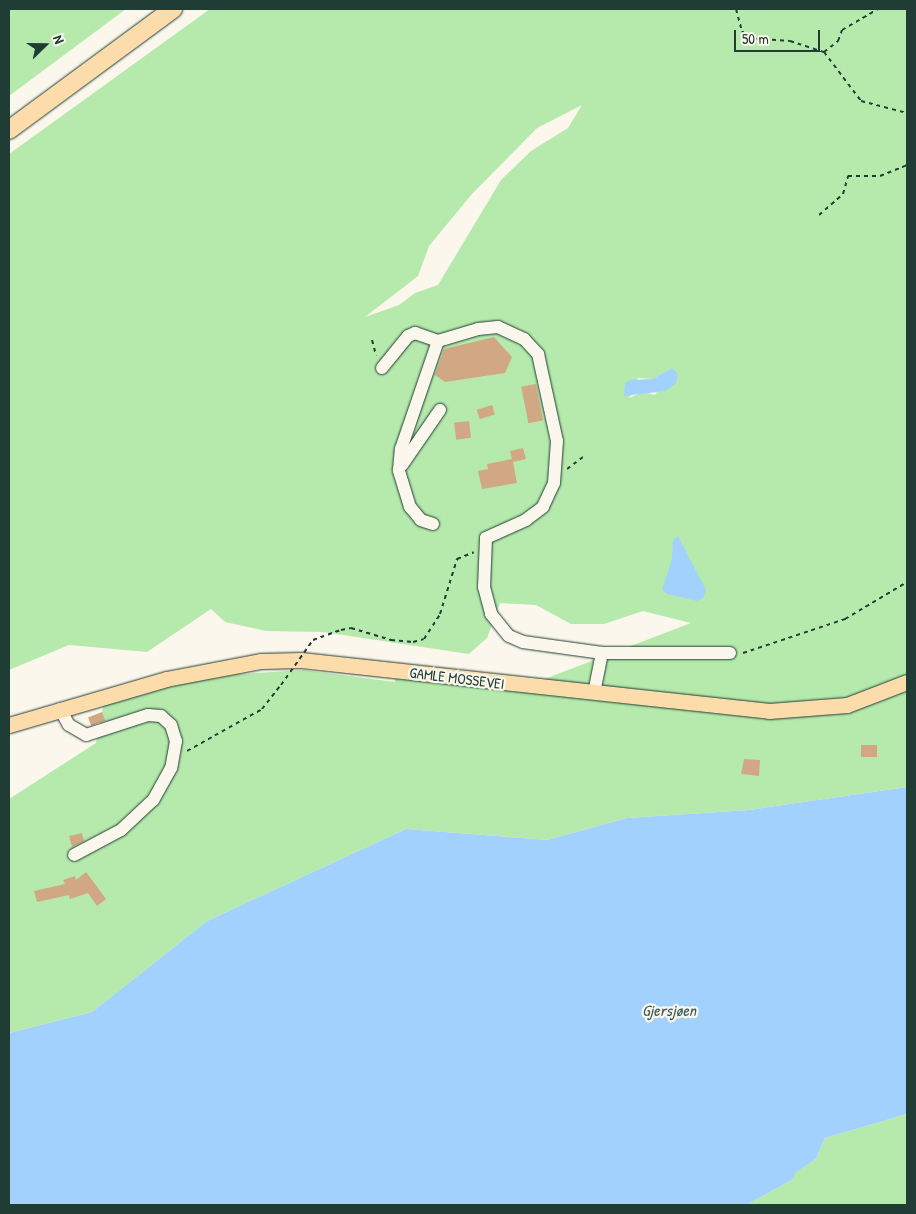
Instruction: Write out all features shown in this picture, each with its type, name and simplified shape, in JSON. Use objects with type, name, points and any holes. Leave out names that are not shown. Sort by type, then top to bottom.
[{"type":"highway","points":[[9,118],[156,9]]},
{"type":"highway","points":[[9,130],[173,9]]},
{"type":"main road","name":"GAMLE MOSSEVEI","points":[[9,725],[166,679],[261,661],[301,660],[719,708],[806,711],[847,705],[907,682]]},
{"type":"lane","points":[[382,368],[408,336],[415,333],[438,341],[478,329],[498,327],[534,346],[541,364],[557,441],[550,497],[543,507],[526,520],[486,538],[484,587],[491,614],[509,636],[523,642],[602,653],[730,654]]},
{"type":"lane","points":[[433,524],[421,520],[410,507],[399,470],[401,448],[438,341]]},
{"type":"lane","points":[[399,470],[440,410]]},
{"type":"lane","points":[[594,694],[602,653]]},
{"type":"lane","points":[[60,709],[69,725],[86,736],[148,716],[160,716],[173,728],[174,758],[164,784],[137,817],[121,830],[74,855]]},
{"type":"path","points":[[736,9],[742,31],[748,38],[790,41],[824,52],[861,101],[907,113]]},
{"type":"path","points":[[824,52],[838,41],[846,27],[878,9]]},
{"type":"path","points":[[820,215],[843,194],[848,176],[880,176],[907,165]]},
{"type":"path","points":[[174,758],[252,716],[269,702],[313,640],[351,628],[391,640],[413,642],[424,639],[440,614],[457,559],[486,547]]},
{"type":"path","points":[[730,654],[762,649],[845,619],[907,582]]},
{"type":"green space","points":[[9,9],[126,9],[9,96]]},
{"type":"green space","points":[[210,9],[907,9],[907,787],[749,810],[627,818],[547,840],[406,829],[207,921],[92,1012],[9,1033],[9,799],[96,743],[105,696],[166,679],[303,670],[395,682],[394,670],[526,686],[691,623],[643,611],[604,624],[571,624],[536,605],[500,603],[487,638],[469,654],[323,632],[266,631],[225,622],[211,609],[147,652],[69,645],[9,670],[9,154]],"holes":[[[582,105],[568,128],[531,151],[501,180],[438,285],[415,293],[399,305],[365,317],[418,276],[429,246],[472,194],[537,128]],[[672,368],[655,395],[643,392],[629,398],[638,378],[652,379]]]},
{"type":"green space","points":[[907,1114],[907,1205],[746,1205],[792,1180],[795,1172],[816,1159],[825,1138]]},
{"type":"water","points":[[672,368],[678,374],[676,383],[666,391],[624,396],[625,383],[630,380],[652,379]]},
{"type":"water","points":[[678,536],[706,590],[703,598],[697,601],[667,594],[662,589],[672,559],[673,540]]},
{"type":"water","name":"Gjersjøen","points":[[907,787],[907,1114],[825,1138],[816,1159],[796,1172],[792,1180],[746,1205],[9,1205],[9,1033],[92,1012],[207,921],[406,829],[547,840],[627,818],[749,810]]},
{"type":"building","points":[[494,337],[512,357],[505,373],[445,382],[435,375],[444,349]]},
{"type":"building","points":[[536,384],[543,420],[528,423],[521,387]]},
{"type":"building","points":[[492,405],[495,415],[480,419],[477,410]]},
{"type":"building","points":[[469,421],[471,438],[456,440],[454,423]]},
{"type":"building","points":[[523,448],[526,459],[513,462],[517,483],[482,489],[478,471],[488,469],[487,464],[512,459],[510,451]]},
{"type":"building","points":[[102,712],[105,720],[91,726],[88,717]]},
{"type":"building","points":[[861,745],[877,745],[877,757],[861,757]]},
{"type":"building","points":[[744,759],[760,760],[759,776],[741,774]]},
{"type":"building","points":[[82,833],[84,841],[72,847],[69,836]]},
{"type":"building","points":[[86,872],[106,899],[97,906],[88,893],[70,899],[69,895],[37,902],[34,891],[65,884],[63,880],[75,876],[76,880]]}]
